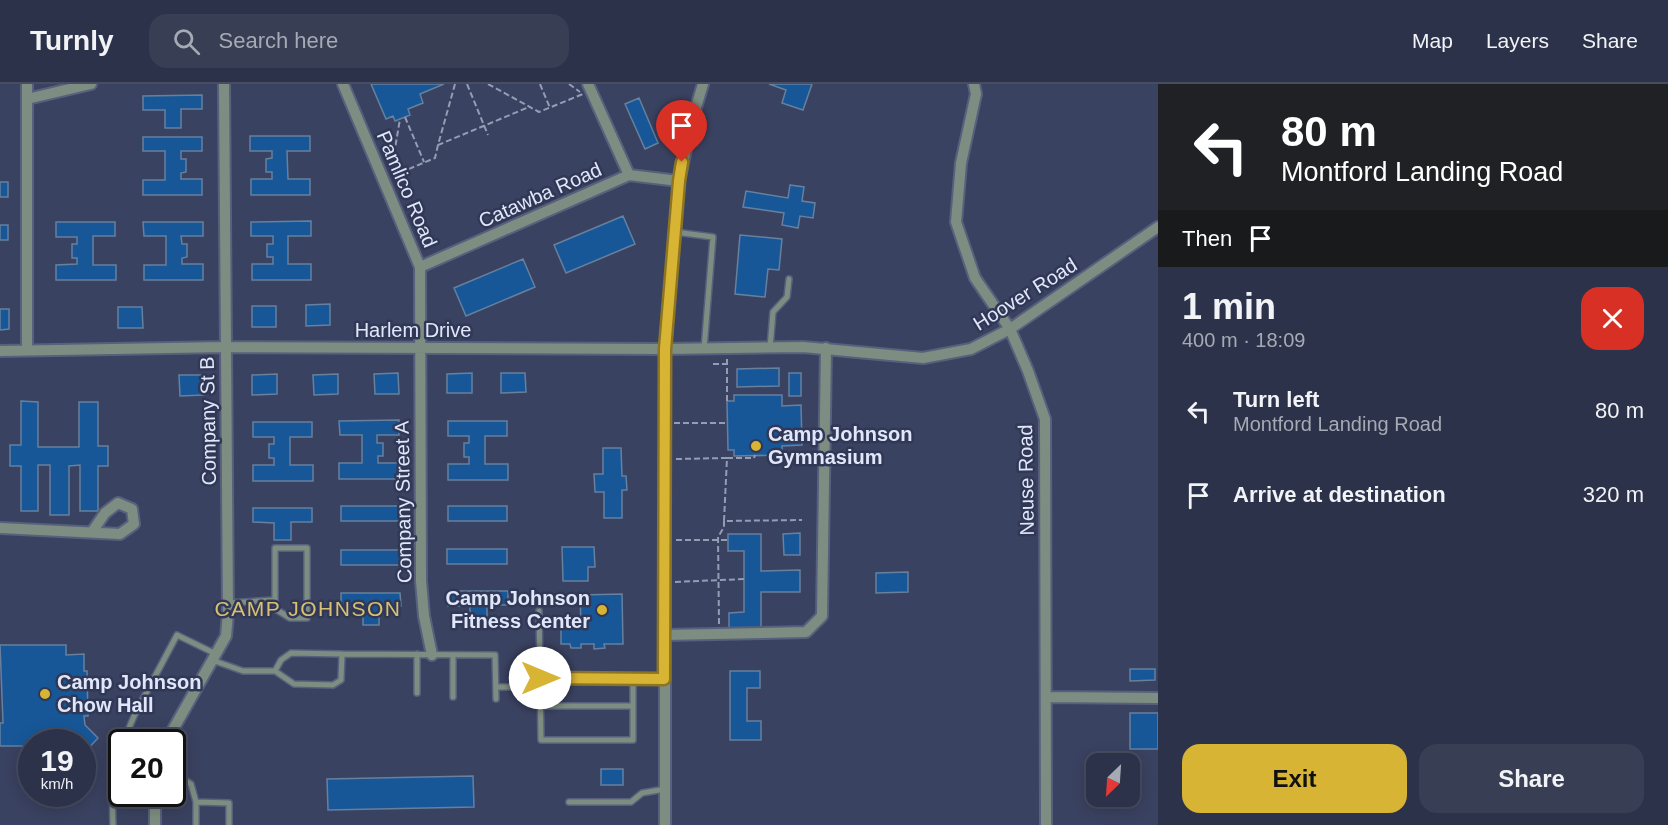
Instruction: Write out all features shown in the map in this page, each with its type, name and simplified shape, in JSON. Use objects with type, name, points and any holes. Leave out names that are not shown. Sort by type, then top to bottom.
[{"type":"street","points":[[27,84],[27,350]]},
{"type":"street","points":[[27,99],[91,84]]},
{"type":"street","name":"Company St B","points":[[173,729],[226,636],[228,603],[224,84]]},
{"type":"street","name":"Pamlico Road","points":[[343,84],[420,267],[419,348]]},
{"type":"street","points":[[665,825],[665,349],[679,181],[703,84]]},
{"type":"street","name":"Neuse Road","points":[[974,84],[976,94],[961,163],[956,222],[975,278],[1010,329],[1045,419],[1046,825]]},
{"type":"street","points":[[587,90],[628,176]]},
{"type":"street","name":"Catawba Road","points":[[420,267],[628,176],[679,181]]},
{"type":"street","name":"Hoover Road","points":[[826,348],[923,358],[971,349],[1010,329],[1158,227]]},
{"type":"street","name":"Harlem Drive","points":[[0,351],[225,347],[826,348]]},
{"type":"street","name":"Company Street A","points":[[419,348],[421,581],[424,616],[432,655]]},
{"type":"street","points":[[664,635],[806,632],[822,616],[826,348]]},
{"type":"street","points":[[0,528],[92,532]]},
{"type":"street","points":[[1046,697],[1158,698]]},
{"type":"street","points":[[155,807],[155,825]]},
{"type":"lane","points":[[675,232],[713,237],[704,349]]},
{"type":"lane","points":[[770,348],[773,312],[787,297],[789,279]]},
{"type":"lane","points":[[275,548],[307,548],[307,618],[290,618],[277,610],[275,600],[275,548]]},
{"type":"lane","points":[[228,603],[275,600]]},
{"type":"lane","points":[[539,611],[541,740],[633,740],[633,679]]},
{"type":"lane","points":[[128,729],[177,635],[214,657],[243,670],[275,671],[294,684],[333,686],[341,680],[342,654]]},
{"type":"lane","points":[[275,671],[282,660],[291,653],[495,655],[496,699]]},
{"type":"lane","points":[[417,654],[417,693]]},
{"type":"lane","points":[[453,655],[453,697]]},
{"type":"lane","points":[[540,678],[664,679]]},
{"type":"lane","points":[[496,687],[540,687]]},
{"type":"lane","points":[[540,706],[633,706]]},
{"type":"lane","points":[[186,781],[191,784],[196,802],[196,825]]},
{"type":"lane","points":[[569,802],[631,802],[642,793],[665,789]]},
{"type":"lane","points":[[196,802],[229,803],[229,825]]},
{"type":"lane","points":[[112,807],[113,825]]},
{"type":"path","points":[[400,119],[391,176],[435,158],[454,84]]},
{"type":"path","points":[[467,84],[488,135]]},
{"type":"path","points":[[488,84],[539,112],[587,90]]},
{"type":"path","points":[[540,84],[550,108]]},
{"type":"path","points":[[569,84],[587,90]]},
{"type":"path","points":[[438,145],[529,107]]},
{"type":"path","points":[[405,117],[424,162]]},
{"type":"path","points":[[726,348],[727,401]]},
{"type":"path","points":[[713,364],[727,364]]},
{"type":"path","points":[[665,423],[727,423]]},
{"type":"path","points":[[665,459],[754,458],[755,455]]},
{"type":"path","points":[[719,634],[718,540],[724,528],[727,458]]},
{"type":"path","points":[[724,521],[802,520]]},
{"type":"path","points":[[664,540],[728,540]]},
{"type":"path","points":[[664,582],[744,579]]},
{"type":"building","points":[[371,84],[444,84],[420,94],[423,103],[408,109],[410,115],[395,121],[393,116],[386,119]]},
{"type":"building","points":[[769,84],[812,84],[803,110],[782,103],[786,90]]},
{"type":"building","points":[[202,95],[202,109],[181,109],[181,128],[165,128],[165,110],[143,110],[143,96]]},
{"type":"building","points":[[639,98],[658,143],[645,149],[625,104]]},
{"type":"building","points":[[250,136],[310,136],[310,151],[287,151],[288,179],[310,179],[310,195],[251,195],[251,179],[272,179],[272,172],[266,172],[266,159],[272,158],[272,151],[250,151]]},
{"type":"building","points":[[143,137],[202,137],[202,151],[181,151],[181,159],[186,159],[186,172],[181,173],[181,179],[202,179],[202,195],[143,195],[143,180],[165,180],[165,151],[143,151]]},
{"type":"building","points":[[0,182],[8,182],[8,197],[0,197]]},
{"type":"building","points":[[790,185],[804,187],[802,201],[815,203],[813,218],[800,216],[798,228],[782,225],[784,213],[743,207],[746,191],[788,198]]},
{"type":"building","points":[[623,216],[635,244],[566,273],[554,245]]},
{"type":"building","points":[[311,221],[311,236],[288,236],[288,264],[311,264],[311,280],[252,280],[252,264],[273,264],[273,257],[267,257],[267,244],[273,244],[273,236],[251,236],[251,222]]},
{"type":"building","points":[[56,222],[115,222],[115,236],[93,236],[93,265],[116,265],[116,280],[56,280],[56,265],[77,264],[77,258],[72,258],[72,244],[77,244],[77,237],[56,237]]},
{"type":"building","points":[[143,222],[203,222],[203,236],[181,236],[182,244],[187,244],[187,257],[182,258],[182,264],[203,264],[203,280],[144,280],[144,265],[166,265],[166,236],[144,236]]},
{"type":"building","points":[[0,225],[8,225],[8,240],[0,240]]},
{"type":"building","points":[[740,235],[782,239],[779,270],[768,269],[765,297],[735,294]]},
{"type":"building","points":[[523,259],[535,287],[466,316],[454,288]]},
{"type":"building","points":[[330,304],[330,325],[306,326],[306,305]]},
{"type":"building","points":[[252,306],[276,306],[276,327],[252,327]]},
{"type":"building","points":[[118,307],[142,307],[143,328],[118,328]]},
{"type":"building","points":[[0,309],[9,309],[9,329],[0,330]]},
{"type":"building","points":[[779,368],[779,386],[737,387],[737,369]]},
{"type":"building","points":[[398,373],[399,394],[375,394],[374,374]]},
{"type":"building","points":[[472,373],[472,393],[447,393],[447,374]]},
{"type":"building","points":[[501,373],[525,373],[526,392],[501,393]]},
{"type":"building","points":[[789,373],[801,373],[801,396],[789,396]]},
{"type":"building","points":[[277,374],[277,394],[252,395],[252,375]]},
{"type":"building","points":[[338,374],[338,394],[314,395],[313,375]]},
{"type":"building","points":[[179,375],[204,375],[204,395],[180,396]]},
{"type":"building","points":[[734,395],[782,395],[782,406],[801,405],[802,445],[782,446],[782,455],[734,456],[734,450],[728,450],[727,401],[734,401]]},
{"type":"building","points":[[21,401],[38,402],[38,447],[79,447],[79,402],[98,402],[98,446],[108,446],[108,466],[98,466],[98,511],[80,511],[80,465],[69,466],[69,515],[50,515],[50,465],[38,465],[38,511],[21,511],[21,466],[10,466],[10,445],[21,445]]},
{"type":"building","points":[[399,420],[399,435],[377,435],[377,443],[383,443],[383,456],[378,456],[378,463],[399,463],[399,479],[339,479],[339,463],[362,463],[362,435],[340,435],[339,421]]},
{"type":"building","points":[[448,421],[507,421],[507,436],[485,436],[485,464],[508,464],[508,480],[448,480],[448,464],[469,464],[469,457],[464,457],[464,443],[469,443],[469,436],[448,436]]},
{"type":"building","points":[[253,422],[312,422],[312,437],[290,437],[290,465],[313,465],[313,481],[253,481],[253,465],[274,465],[274,458],[269,458],[269,444],[274,444],[274,437],[253,437]]},
{"type":"building","points":[[603,448],[621,448],[622,476],[626,476],[627,490],[622,490],[622,518],[604,518],[604,492],[595,492],[594,474],[603,474]]},
{"type":"building","points":[[341,506],[400,506],[400,521],[341,521]]},
{"type":"building","points":[[448,506],[507,506],[507,521],[448,521]]},
{"type":"building","points":[[253,508],[312,508],[312,522],[291,522],[291,540],[274,540],[274,523],[253,522]]},
{"type":"building","points":[[800,533],[800,555],[784,555],[783,534]]},
{"type":"building","points":[[728,534],[761,534],[761,571],[800,570],[800,592],[761,592],[761,630],[729,630],[729,613],[744,612],[744,551],[728,551]]},
{"type":"building","points":[[562,547],[594,547],[595,567],[588,567],[588,581],[563,581]]},
{"type":"building","points":[[447,549],[507,549],[507,564],[447,564]]},
{"type":"building","points":[[341,550],[401,550],[401,565],[341,565]]},
{"type":"building","points":[[908,572],[908,592],[876,593],[876,573]]},
{"type":"building","points":[[448,591],[508,591],[508,605],[487,605],[487,623],[470,623],[470,606],[448,606]]},
{"type":"building","points":[[341,593],[400,593],[401,606],[379,606],[379,625],[363,625],[363,607],[341,607]]},
{"type":"building","name":"Camp Johnson Fitness Center","points":[[622,594],[623,644],[604,644],[605,648],[594,649],[594,644],[581,644],[581,648],[571,648],[570,644],[561,644],[561,625],[581,625],[580,595]]},
{"type":"building","name":"Camp Johnson Chow Hall","points":[[0,645],[66,645],[66,655],[84,654],[84,671],[87,671],[88,716],[84,716],[85,725],[89,729],[18,729],[18,746],[0,746],[0,723],[3,723]]},
{"type":"building","points":[[1130,669],[1155,669],[1155,680],[1130,681]]},
{"type":"building","points":[[730,671],[760,671],[760,688],[747,688],[747,721],[761,721],[761,740],[730,740]]},
{"type":"building","points":[[1130,713],[1158,713],[1158,749],[1130,749]]},
{"type":"building","points":[[601,769],[623,769],[623,785],[601,785]]},
{"type":"building","points":[[473,776],[474,807],[328,810],[327,779]]},
{"type":"place","name":"Camp Johnson Gymnasium","points":[[756,446]]},
{"type":"place","name":"Camp Johnson Fitness Center","points":[[602,610]]},
{"type":"place","name":"Camp Johnson Chow Hall","points":[[45,694]]},
{"type":"district","name":"CAMP JOHNSON","points":[[308,609]]},
{"type":"route","points":[[540,678],[664,679],[665,349],[682,162]]}]
